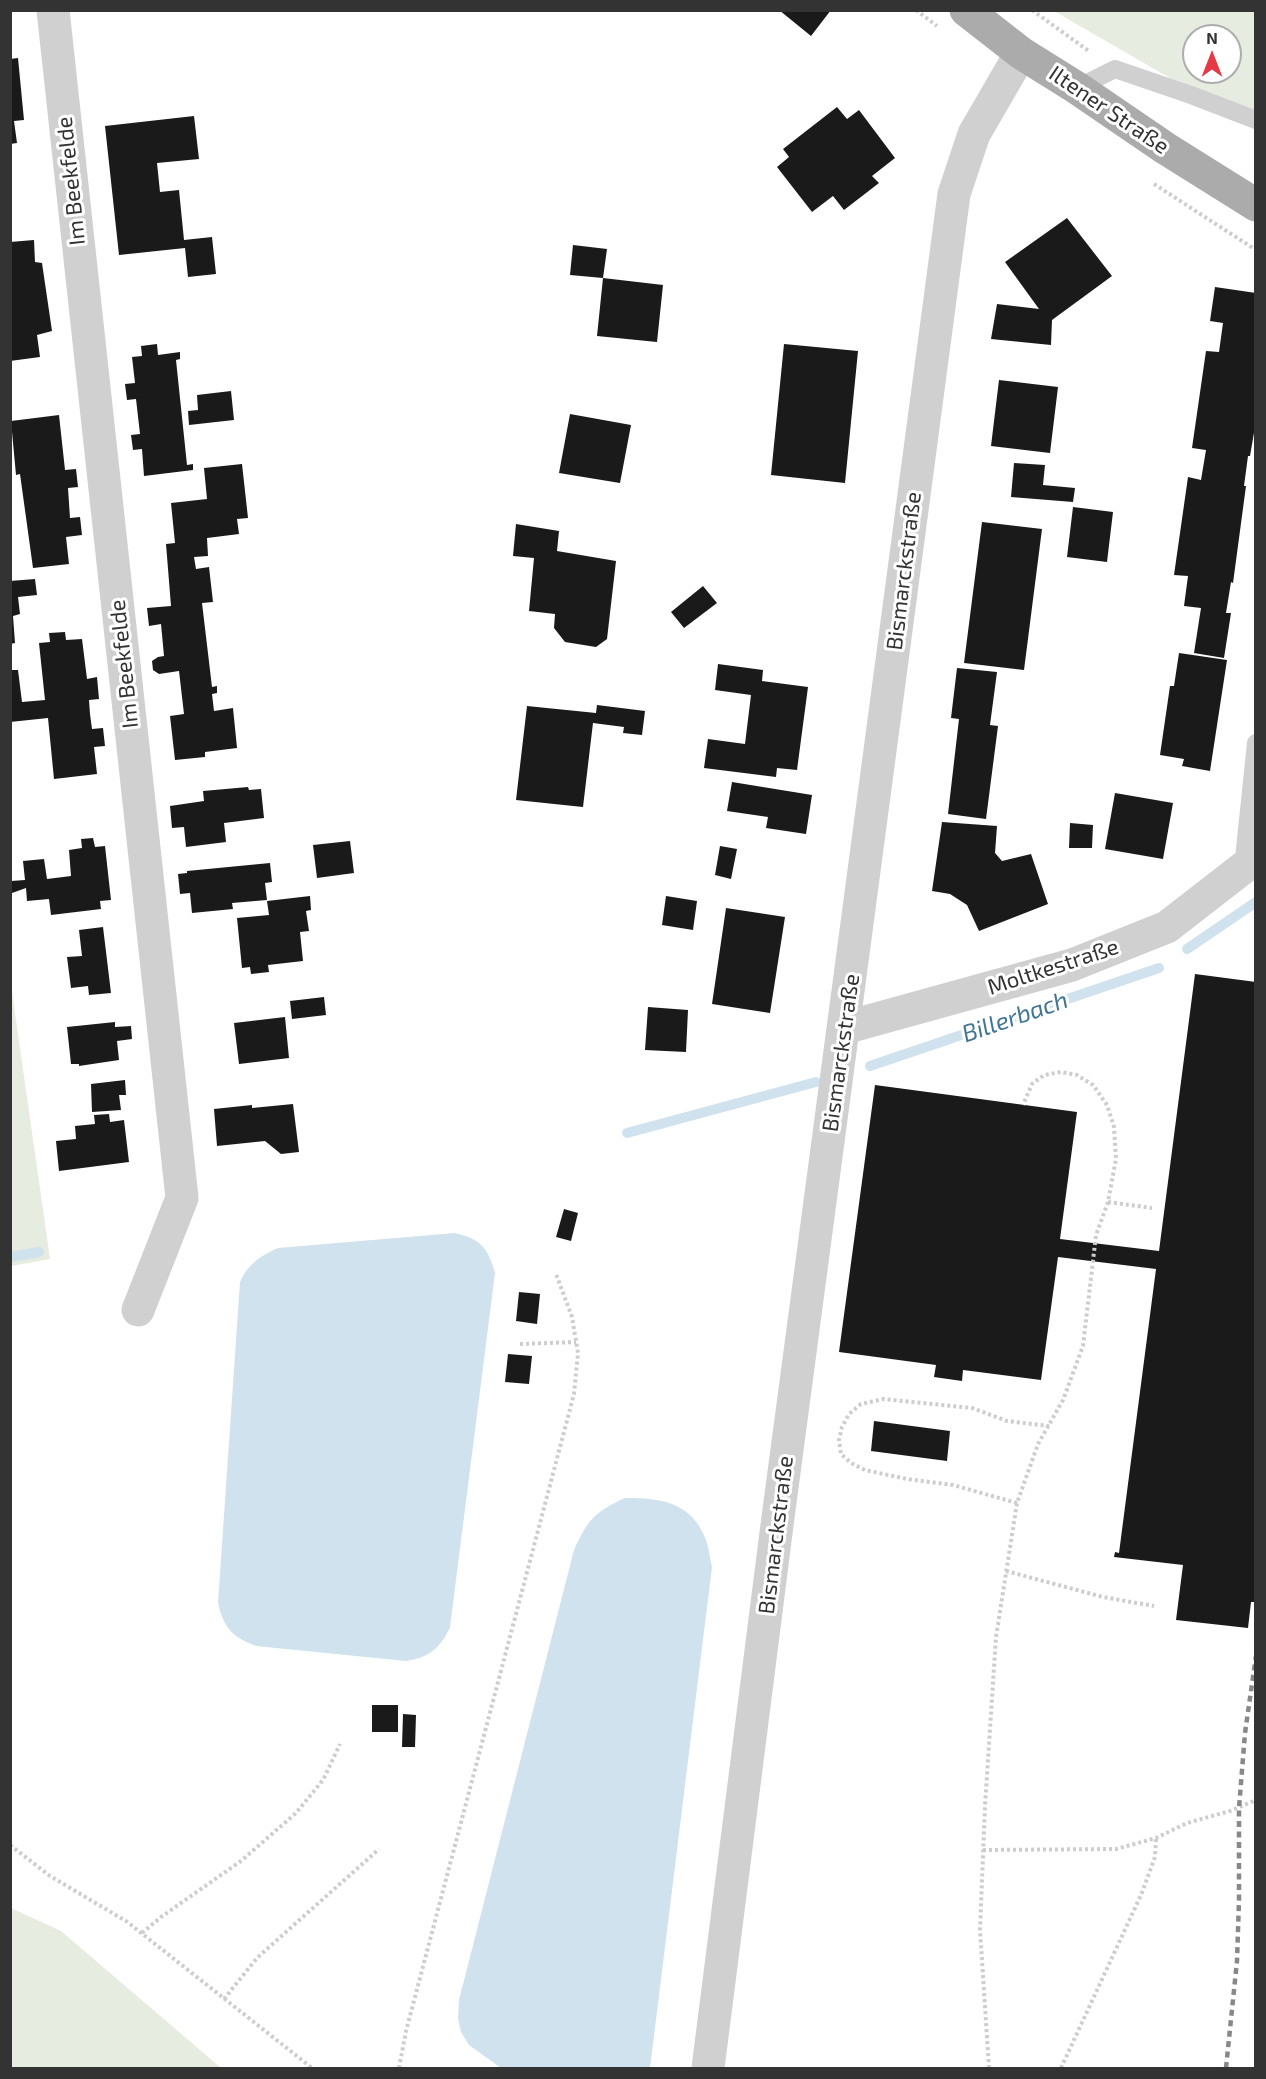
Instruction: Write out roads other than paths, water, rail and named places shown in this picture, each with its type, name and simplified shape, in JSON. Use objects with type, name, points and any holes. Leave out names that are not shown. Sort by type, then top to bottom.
[{"type":"main road","name":"Iltener Straße","points":[[966,10],[1021,53],[1256,205]]},
{"type":"street","name":"Im Beekfelde","points":[[53,10],[182,1198],[138,1310]]},
{"type":"street","name":"Bismarckstraße","points":[[708,2068],[774,1548],[954,194],[974,134],[1021,53]]},
{"type":"street","name":"Moltkestraße","points":[[844,1028],[1072,965],[1146,936],[1167,927],[1249,864]]},
{"type":"lane","points":[[1077,88],[1115,69],[1256,120]]},
{"type":"lane","name":"Moltkestraße","points":[[1249,864],[1256,743]]},
{"type":"water","points":[[455,1233],[471,1238],[482,1246],[495,1273],[450,1627],[433,1651],[406,1661],[256,1646],[248,1643],[235,1635],[226,1625],[218,1603],[240,1282],[255,1261],[278,1248]]},
{"type":"water","points":[[625,1498],[663,1501],[684,1510],[700,1527],[707,1543],[712,1567],[650,2068],[501,2068],[469,2045],[461,2032],[458,2019],[459,2000],[574,1550],[588,1524],[599,1512]]},
{"type":"waterway","name":"Billerbach","points":[[1187,949],[1256,902]]},
{"type":"waterway","name":"Billerbach","points":[[870,1066],[1159,968]]},
{"type":"waterway","name":"Billerbach","points":[[627,1133],[816,1082]]},
{"type":"waterway","name":"Billerbach","points":[[10,1257],[39,1252]]},
{"type":"railway","points":[[1226,2068],[1237,1961],[1239,1808],[1245,1733],[1256,1656]]}]
